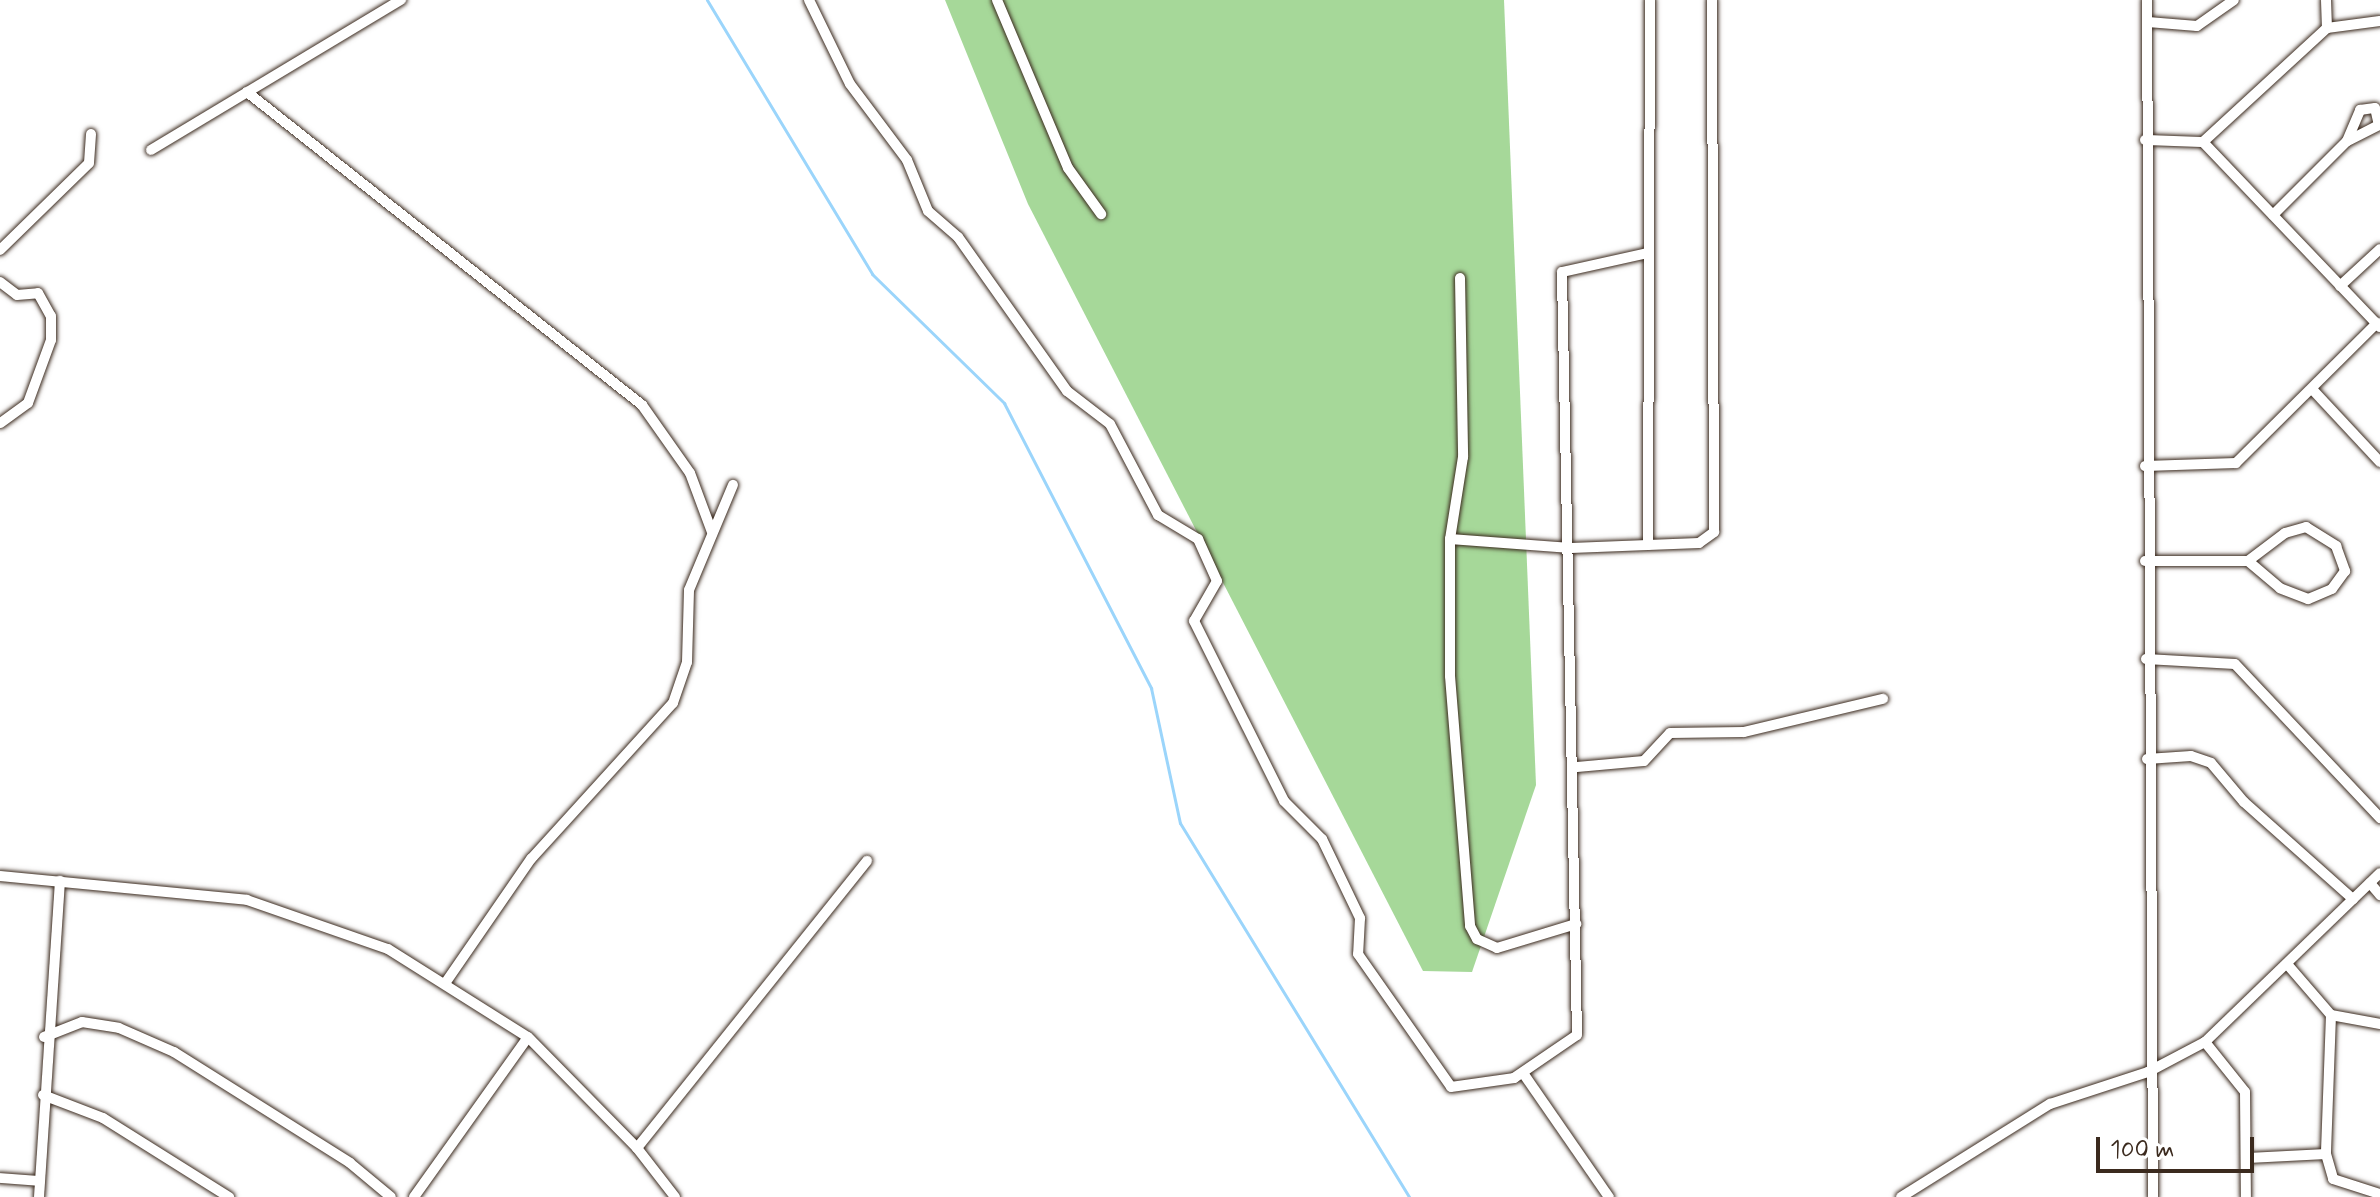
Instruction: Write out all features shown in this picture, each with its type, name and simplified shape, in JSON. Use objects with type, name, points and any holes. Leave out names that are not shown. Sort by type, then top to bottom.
[{"type":"street","points":[[151,150],[401,0]]},
{"type":"street","points":[[809,0],[850,84],[907,160],[928,211],[958,237],[1067,391],[1110,424],[1158,515],[1198,539],[1217,581],[1194,621],[1284,801],[1322,839],[1360,918],[1358,954],[1451,1087],[1523,1073],[1577,1035],[1577,767],[1562,272],[1648,253]]},
{"type":"street","points":[[997,0],[1068,168],[1101,214]]},
{"type":"street","points":[[1648,545],[1650,0]]},
{"type":"street","points":[[1450,539],[1571,548],[1699,543],[1714,532],[1712,0]]},
{"type":"street","points":[[2147,0],[2145,561],[2148,1072],[2153,1197]]},
{"type":"street","points":[[2148,22],[2197,26],[2234,0]]},
{"type":"street","points":[[2326,0],[2327,28]]},
{"type":"street","points":[[2203,142],[2327,28],[2380,21]]},
{"type":"street","points":[[247,92],[642,405],[690,473],[712,532]]},
{"type":"street","points":[[0,250],[89,163],[91,134]]},
{"type":"street","points":[[2145,140],[2203,142],[2379,325],[2236,463],[2145,466]]},
{"type":"street","points":[[2273,215],[2347,141]]},
{"type":"street","points":[[2340,286],[2380,249]]},
{"type":"street","points":[[1460,278],[1463,457],[1450,539],[1453,751],[1470,926],[1485,946],[1497,948],[1576,924]]},
{"type":"street","points":[[0,282],[17,295],[38,293],[51,316],[32,395],[0,423]]},
{"type":"street","points":[[2312,389],[2380,462]]},
{"type":"street","points":[[446,982],[531,859],[673,703],[687,662],[689,590],[733,485]]},
{"type":"street","points":[[2145,561],[2248,561],[2285,533],[2306,527],[2336,546],[2345,571],[2332,589],[2308,599],[2280,588],[2248,561]]},
{"type":"street","points":[[2146,659],[2235,664],[2380,818]]},
{"type":"street","points":[[1577,767],[1644,761],[1670,733],[1744,732],[1883,699]]},
{"type":"street","points":[[2147,759],[2191,756],[2211,763],[2244,802],[2353,899]]},
{"type":"street","points":[[637,1148],[867,861]]},
{"type":"street","points":[[1901,1197],[2050,1104],[2148,1072],[2205,1042],[2380,873]]},
{"type":"street","points":[[0,876],[177,888],[297,912],[446,982],[528,1037],[637,1148],[675,1197]]},
{"type":"street","points":[[0,1178],[42,1191],[44,1037],[60,881]]},
{"type":"street","points":[[2370,883],[2380,895]]},
{"type":"street","points":[[2287,964],[2331,1015],[2380,1024]]},
{"type":"street","points":[[2331,1015],[2326,1154],[2339,1184],[2380,1194]]},
{"type":"street","points":[[44,1037],[82,1022],[119,1028],[174,1052],[350,1163],[391,1197]]},
{"type":"street","points":[[414,1197],[528,1037]]},
{"type":"street","points":[[2205,1042],[2245,1092],[2246,1197]]},
{"type":"street","points":[[1523,1073],[1609,1197]]},
{"type":"street","points":[[43,1095],[103,1118],[229,1197]]},
{"type":"street","points":[[2248,1158],[2326,1154]]},
{"type":"green space","points":[[945,0],[1504,0],[1536,785],[1472,972],[1423,971],[1028,204]]},
{"type":"waterway","points":[[707,0],[872,274],[1004,403],[1151,688],[1180,823],[1409,1197]]}]
